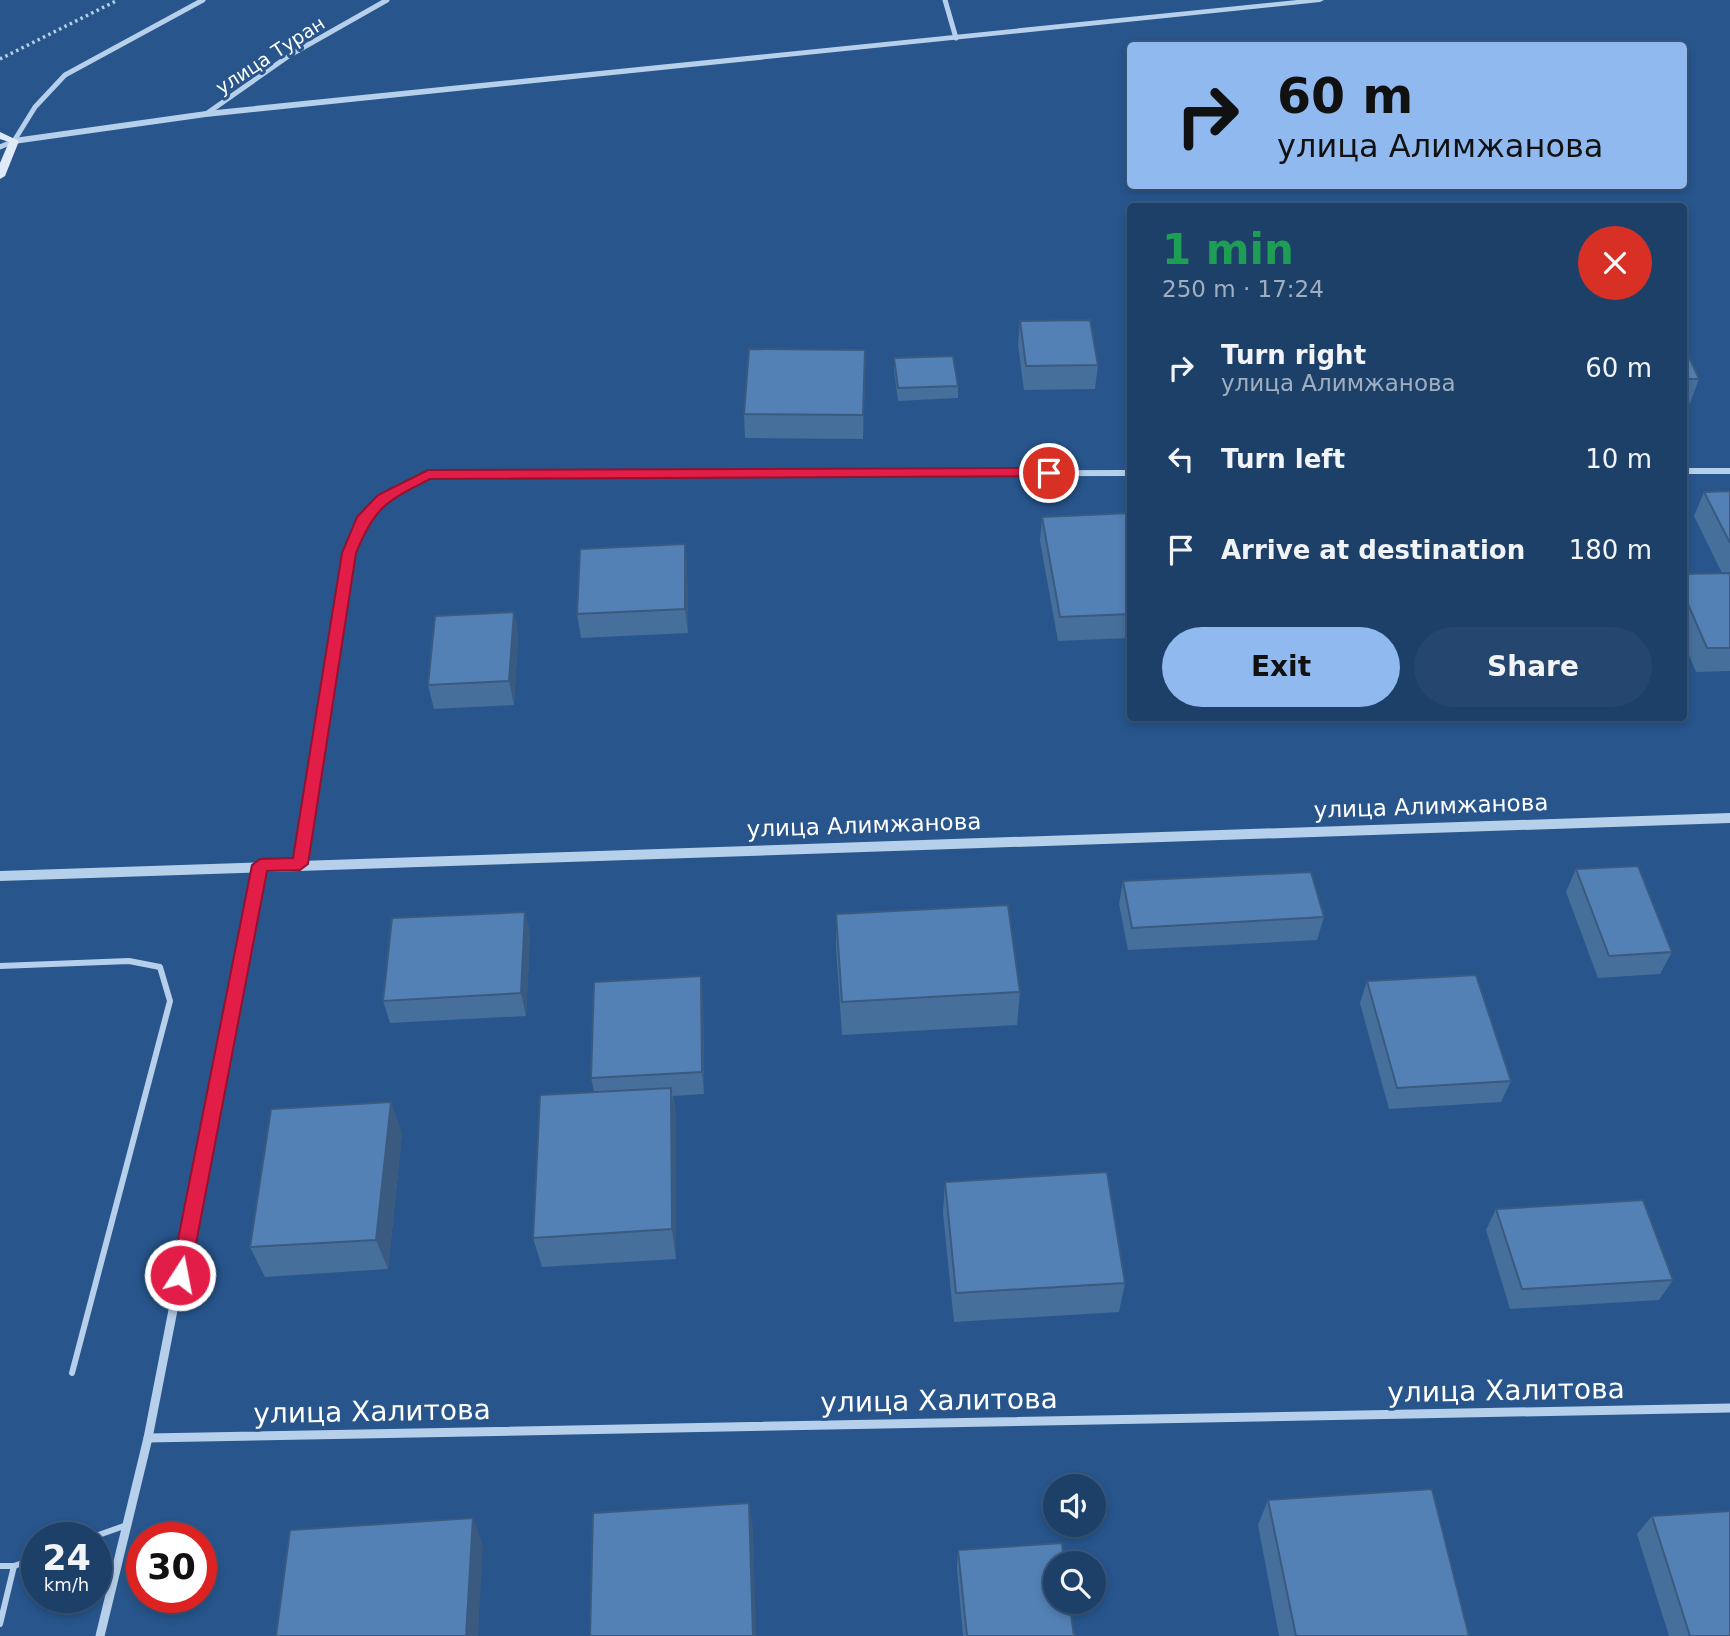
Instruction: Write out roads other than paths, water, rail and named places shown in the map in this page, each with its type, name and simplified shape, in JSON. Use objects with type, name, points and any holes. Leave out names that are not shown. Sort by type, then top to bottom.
[{"type":"main road","points":[[0,135],[15,141],[0,176]]},
{"type":"street","points":[[15,141],[35,107],[65,75],[203,0]]},
{"type":"street","name":"улица Туран","points":[[206,114],[290,55],[387,0]]},
{"type":"street","points":[[945,0],[956,38]]},
{"type":"street","points":[[0,147],[15,141],[206,114],[1320,0]]},
{"type":"street","points":[[1687,471],[1730,471]]},
{"type":"street","points":[[300,864],[349,553],[362,520],[383,498],[428,475],[1127,472]]},
{"type":"street","name":"улица Алимжанова","points":[[0,876],[260,865],[1730,818]]},
{"type":"street","points":[[128,1522],[148,1438],[260,865]]},
{"type":"street","name":"улица Халитова","points":[[148,1438],[1730,1408]]},
{"type":"street","points":[[100,1636],[126,1529]]},
{"type":"lane","points":[[0,966],[130,961],[160,967],[170,1001],[72,1373]]},
{"type":"lane","points":[[0,1566],[21,1564]]},
{"type":"lane","points":[[0,1624],[14,1566]]}]
